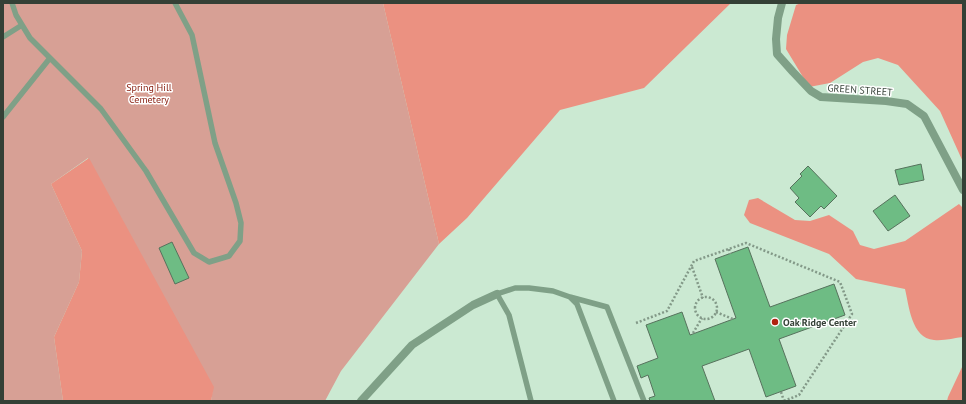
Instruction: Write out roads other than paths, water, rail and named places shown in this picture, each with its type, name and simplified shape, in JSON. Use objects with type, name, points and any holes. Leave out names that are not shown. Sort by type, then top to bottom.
[{"type":"street","name":"GREEN STREET","points":[[782,3],[776,39],[777,54],[811,91],[821,97],[886,101],[907,104],[924,116],[963,190]]},
{"type":"street","points":[[361,401],[412,345],[473,305],[497,294]]},
{"type":"lane","points":[[12,3],[16,15],[30,38],[101,109],[146,171],[194,253],[209,262],[229,256],[240,241],[241,224],[236,202],[215,143],[192,35],[175,3]]},
{"type":"lane","points":[[3,37],[22,25]]},
{"type":"lane","points":[[3,117],[50,58]]},
{"type":"lane","points":[[531,401],[509,315],[497,294],[515,288],[553,291],[607,307],[644,401]]},
{"type":"lane","points":[[570,296],[577,304],[614,401]]},
{"type":"place","name":"Oak Ridge Center","points":[[775,322]]},
{"type":"park label","name":"Spring Hill Cemetery","points":[[149,92]]}]
